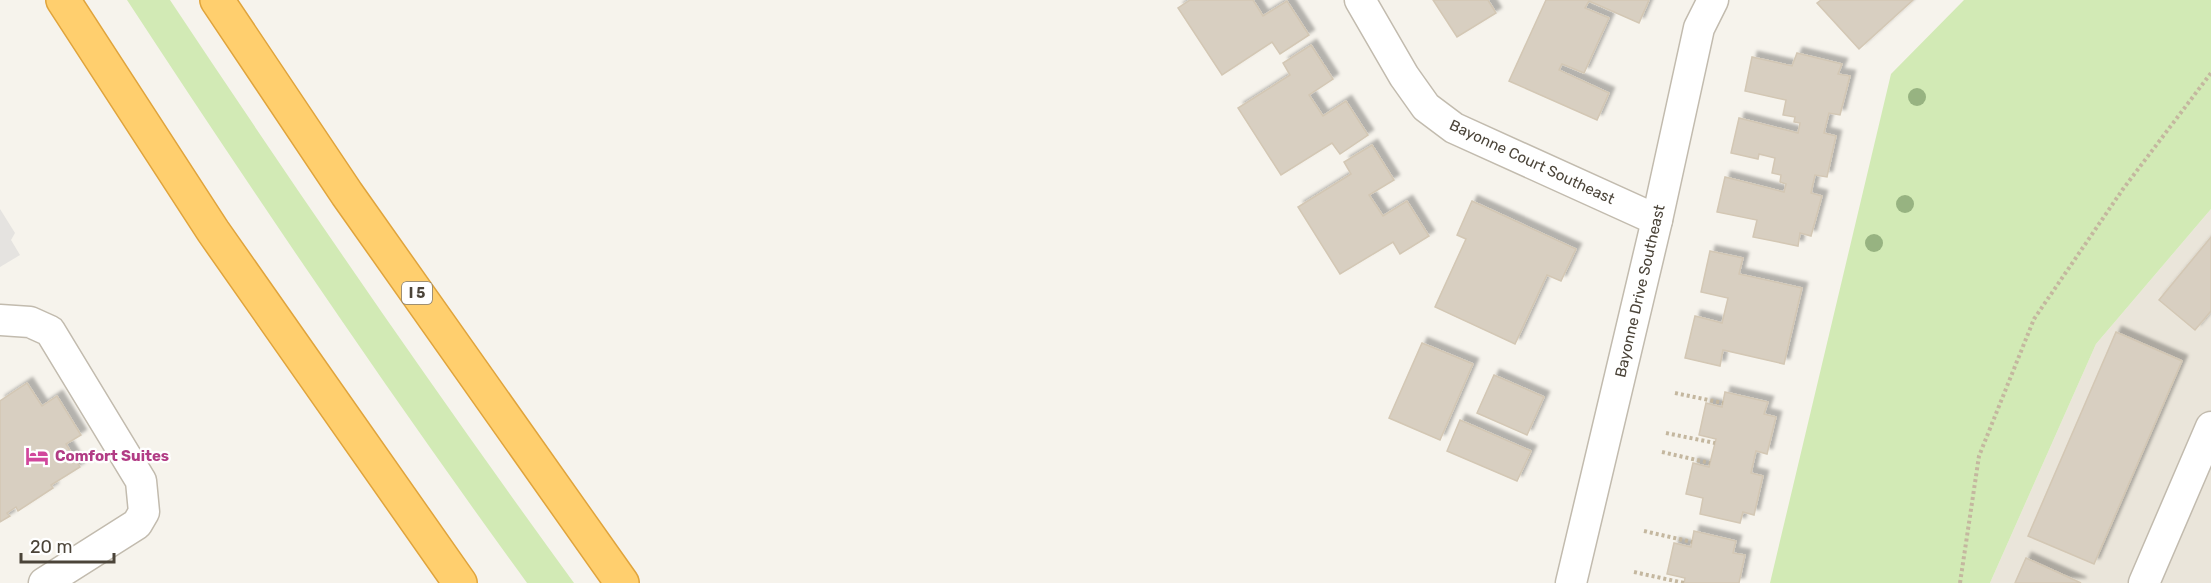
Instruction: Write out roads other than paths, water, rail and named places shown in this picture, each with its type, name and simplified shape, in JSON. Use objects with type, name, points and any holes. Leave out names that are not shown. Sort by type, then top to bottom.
[{"type":"highway","points":[[63,0],[213,231],[460,583]]},
{"type":"highway","name":"I 5","points":[[217,0],[347,194],[622,583]]},
{"type":"street","name":"Bayonne Court Southeast","points":[[1360,0],[1404,76],[1426,107],[1454,128],[1657,220]]},
{"type":"street","name":"Bayonne Drive Southeast","points":[[1571,583],[1657,220],[1699,28],[1713,0]]},
{"type":"street","points":[[0,320],[30,322],[50,331],[141,481],[144,512],[137,524],[44,583]]},
{"type":"street","points":[[2144,583],[2211,427]]},
{"type":"place","name":"Comfort Suites","points":[[37,456]]}]
